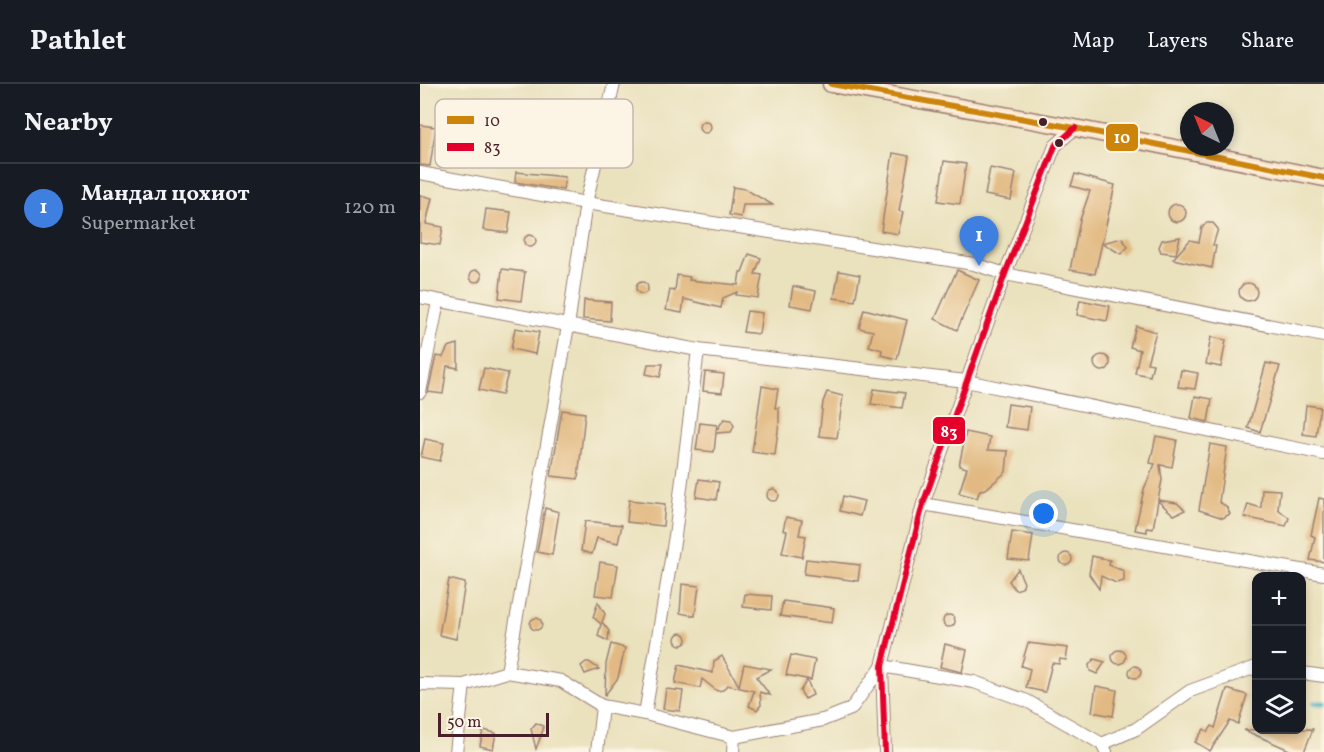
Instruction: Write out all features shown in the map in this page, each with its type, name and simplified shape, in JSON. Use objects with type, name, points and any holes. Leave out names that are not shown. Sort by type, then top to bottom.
[{"type":"main road","points":[[831,84],[901,91],[1324,178]]},
{"type":"street","points":[[610,99],[614,84]]},
{"type":"street","points":[[885,752],[882,666],[923,504],[1005,274],[1054,146],[1075,128]]},
{"type":"street","points":[[507,672],[568,326],[586,203],[594,168]]},
{"type":"street","points":[[420,173],[586,203],[974,264],[1005,274],[1324,336]]},
{"type":"street","points":[[420,297],[698,350],[966,381],[1324,454]]},
{"type":"street","points":[[420,392],[438,302]]},
{"type":"street","points":[[645,714],[675,536],[698,350]]},
{"type":"street","points":[[923,504],[1324,574]]},
{"type":"street","points":[[420,684],[464,685],[507,672],[561,681],[602,706],[645,714],[734,737],[823,720],[851,709],[882,666]]},
{"type":"street","points":[[882,666],[985,686],[1027,701],[1104,748],[1136,729],[1190,691],[1252,669]]},
{"type":"street","points":[[1306,674],[1324,676]]},
{"type":"street","points":[[456,752],[464,685]]},
{"type":"street","points":[[597,752],[602,706]]},
{"type":"street","points":[[733,752],[734,737]]},
{"type":"building","points":[[707,121],[711,127],[707,133],[703,133],[699,125]]},
{"type":"building","points":[[420,125],[435,127],[430,166],[420,165]]},
{"type":"building","points":[[893,153],[909,156],[899,211],[903,212],[898,234],[881,231]]},
{"type":"building","points":[[944,161],[966,164],[960,204],[938,201]]},
{"type":"building","points":[[990,168],[1016,173],[1011,200],[985,195]]},
{"type":"building","points":[[516,172],[565,177],[563,190],[515,182]]},
{"type":"building","points":[[1075,174],[1115,185],[1095,274],[1070,270],[1080,220],[1090,191],[1071,186]]},
{"type":"building","points":[[733,187],[745,189],[773,205],[743,205],[741,217],[729,215]]},
{"type":"building","points":[[420,195],[432,198],[426,224],[443,227],[440,245],[420,242]]},
{"type":"building","points":[[1177,204],[1183,207],[1186,213],[1183,219],[1177,222],[1171,219],[1168,213],[1171,207]]},
{"type":"building","points":[[486,209],[511,212],[508,233],[483,230]]},
{"type":"building","points":[[1207,223],[1213,223],[1218,229],[1213,245],[1216,246],[1212,268],[1173,259],[1190,240],[1199,242],[1202,227]]},
{"type":"building","points":[[530,235],[536,241],[530,247],[524,241]]},
{"type":"building","points":[[1180,237],[1176,254],[1161,252],[1159,247],[1162,240]]},
{"type":"building","points":[[1122,238],[1128,247],[1121,254],[1102,243]]},
{"type":"building","points":[[749,254],[761,258],[755,274],[762,275],[758,298],[736,295],[737,292],[723,298],[721,308],[684,299],[682,313],[666,310],[670,290],[675,291],[677,275],[690,277],[689,280],[738,285],[740,272]]},
{"type":"building","points":[[502,269],[525,272],[521,301],[499,298]]},
{"type":"building","points":[[478,270],[481,271],[481,281],[474,282],[471,281],[470,274],[471,271]]},
{"type":"building","points":[[957,270],[979,280],[957,330],[935,319]]},
{"type":"building","points":[[839,271],[860,275],[855,301],[834,298]]},
{"type":"building","points":[[644,282],[648,288],[644,294],[640,294],[636,286]]},
{"type":"building","points":[[1248,283],[1254,286],[1257,292],[1254,298],[1248,301],[1242,298],[1239,292],[1242,286]]},
{"type":"building","points":[[793,286],[816,291],[812,309],[790,305]]},
{"type":"building","points":[[584,300],[611,302],[610,321],[583,319]]},
{"type":"building","points":[[1080,300],[1110,306],[1107,321],[1077,315]]},
{"type":"building","points":[[864,309],[907,320],[897,359],[881,355],[882,350],[869,346],[873,331],[859,328]]},
{"type":"building","points":[[747,311],[762,313],[759,334],[743,332]]},
{"type":"building","points":[[1136,326],[1156,332],[1147,363],[1153,364],[1150,376],[1135,373],[1140,350],[1130,347]]},
{"type":"building","points":[[515,328],[539,332],[535,354],[511,349]]},
{"type":"building","points":[[1211,337],[1226,340],[1221,367],[1206,364]]},
{"type":"building","points":[[458,344],[458,368],[447,366],[443,394],[428,392],[436,356],[443,357],[448,347]]},
{"type":"building","points":[[1102,355],[1108,357],[1110,363],[1108,369],[1102,371],[1096,369],[1094,363],[1096,357]]},
{"type":"building","points":[[1266,363],[1280,366],[1260,432],[1248,428]]},
{"type":"building","points":[[648,364],[663,364],[660,377],[646,374]]},
{"type":"building","points":[[484,368],[508,373],[502,395],[479,390]]},
{"type":"building","points":[[1181,370],[1198,373],[1195,389],[1178,387]]},
{"type":"building","points":[[705,372],[724,374],[722,393],[703,391]]},
{"type":"building","points":[[762,386],[778,389],[775,408],[779,408],[779,422],[775,455],[752,452]]},
{"type":"building","points":[[874,389],[905,393],[902,408],[871,404]]},
{"type":"building","points":[[827,392],[843,396],[837,438],[819,436],[823,402]]},
{"type":"building","points":[[1195,396],[1212,399],[1208,422],[1191,418]]},
{"type":"building","points":[[1008,404],[1030,407],[1027,430],[1005,427]]},
{"type":"building","points":[[1306,405],[1320,407],[1316,436],[1303,434]]},
{"type":"building","points":[[562,410],[585,413],[578,479],[551,476]]},
{"type":"building","points":[[724,419],[731,420],[734,426],[731,432],[716,433],[714,452],[696,450],[700,423],[717,425],[716,431]]},
{"type":"building","points":[[966,432],[990,437],[988,450],[1008,451],[1006,472],[986,489],[980,490],[977,498],[959,493],[967,468],[959,466]]},
{"type":"building","points":[[1156,436],[1177,440],[1172,467],[1160,465],[1162,480],[1158,500],[1177,503],[1185,510],[1174,515],[1158,501],[1153,529],[1147,528],[1147,532],[1135,530],[1144,489],[1155,464],[1150,463]]},
{"type":"building","points":[[425,439],[444,443],[440,461],[421,457]]},
{"type":"building","points":[[1210,444],[1227,447],[1219,502],[1226,506],[1230,514],[1223,518],[1199,510]]},
{"type":"building","points":[[699,479],[719,482],[716,500],[696,497]]},
{"type":"building","points":[[775,489],[778,490],[778,500],[771,501],[768,500],[767,493],[768,490]]},
{"type":"building","points":[[1262,489],[1280,490],[1278,509],[1289,518],[1286,526],[1244,517],[1248,504],[1261,508]]},
{"type":"building","points":[[843,496],[864,501],[860,516],[840,511]]},
{"type":"building","points":[[1319,498],[1324,499],[1324,562],[1310,560],[1315,537],[1311,535]]},
{"type":"building","points":[[629,500],[665,504],[663,526],[627,522]]},
{"type":"building","points":[[545,508],[559,512],[552,555],[537,552]]},
{"type":"building","points":[[786,517],[802,520],[799,535],[806,536],[802,557],[782,553],[787,531],[783,530]]},
{"type":"building","points":[[585,521],[622,525],[618,543],[597,538],[592,554],[581,551]]},
{"type":"building","points":[[1012,532],[1033,535],[1029,561],[1008,559]]},
{"type":"building","points":[[1068,553],[1072,559],[1068,565],[1064,565],[1060,557]]},
{"type":"building","points":[[1092,556],[1110,560],[1109,565],[1124,571],[1124,581],[1116,583],[1101,576],[1099,589],[1089,574]]},
{"type":"building","points":[[806,559],[860,565],[858,581],[804,574]]},
{"type":"building","points":[[600,562],[618,565],[613,597],[595,595]]},
{"type":"building","points":[[1018,569],[1024,583],[1022,588],[1015,590],[1009,581]]},
{"type":"building","points":[[449,579],[465,583],[456,639],[439,635]]},
{"type":"building","points":[[682,584],[699,586],[695,616],[680,613]]},
{"type":"building","points":[[745,594],[772,596],[771,610],[743,607]]},
{"type":"building","points":[[783,601],[834,608],[832,623],[780,616]]},
{"type":"building","points":[[598,602],[605,614],[602,622],[609,631],[608,641],[598,636],[601,624],[593,617]]},
{"type":"building","points":[[951,615],[954,616],[954,626],[947,627],[944,626],[943,619],[944,616]]},
{"type":"building","points":[[538,618],[542,624],[538,630],[534,630],[530,622]]},
{"type":"building","points":[[683,633],[687,639],[683,645],[679,645],[675,637]]},
{"type":"building","points":[[1028,643],[1068,648],[1066,660],[1060,659],[1059,664],[1052,663],[1045,692],[1026,688],[1030,669],[1021,666]]},
{"type":"building","points":[[611,644],[625,648],[618,678],[605,695],[606,664]]},
{"type":"building","points":[[945,644],[967,650],[962,672],[940,667]]},
{"type":"building","points":[[1119,650],[1124,652],[1126,657],[1124,662],[1119,664],[1114,662],[1112,657],[1114,652]]},
{"type":"building","points":[[791,655],[815,660],[811,680],[786,675]]},
{"type":"building","points":[[722,656],[739,686],[744,664],[771,669],[756,677],[770,695],[760,692],[761,705],[757,710],[749,706],[754,691],[727,685],[723,690],[717,691],[702,679],[700,688],[675,683],[679,665],[713,673],[714,661]]},
{"type":"building","points":[[1094,659],[1105,662],[1097,674],[1090,671],[1089,665]]},
{"type":"building","points":[[586,662],[599,669],[585,674],[581,666]]},
{"type":"building","points":[[1135,666],[1141,672],[1135,678],[1129,672]]},
{"type":"building","points":[[807,680],[813,695],[805,699],[800,691]]},
{"type":"building","points":[[1096,686],[1117,690],[1113,716],[1092,712]]},
{"type":"building","points":[[666,689],[683,691],[680,711],[663,709]]},
{"type":"building","points":[[1227,689],[1247,695],[1238,724],[1230,721],[1210,751],[1195,742],[1204,729],[1208,732],[1212,726],[1215,728]]},
{"type":"building","points":[[536,723],[543,726],[543,730],[536,749],[531,729]]},
{"type":"building","points":[[1306,729],[1313,729],[1304,752],[1294,752],[1253,734],[1306,734]]},
{"type":"building","points":[[483,730],[496,733],[493,749],[480,746]]},
{"type":"waterway","points":[[1314,703],[1324,703]]},
{"type":"transit line","name":"10","points":[[831,84],[1075,128],[1324,178]]},
{"type":"transit line","name":"83","points":[[885,752],[882,666],[923,504],[1005,274],[1055,146],[1075,128]]},
{"type":"place","name":"Мандал цохиот","points":[[979,266]]}]
